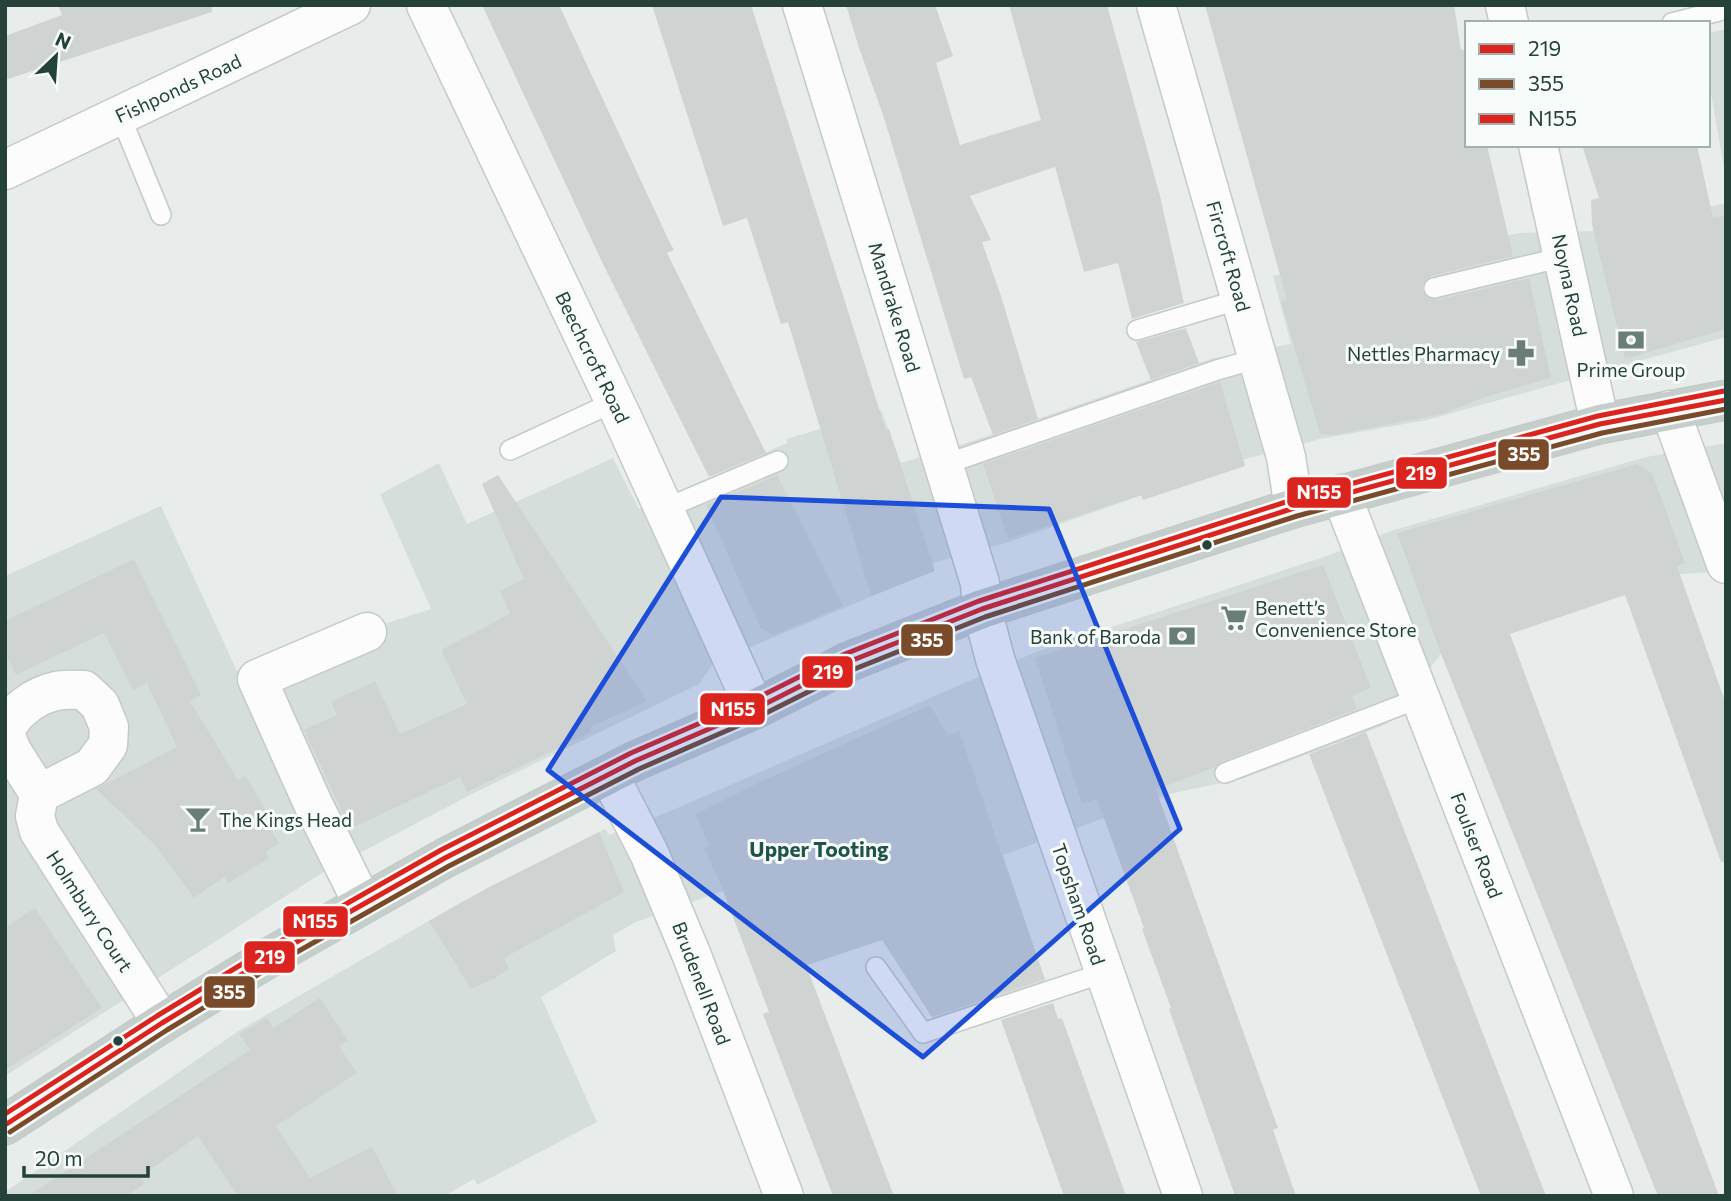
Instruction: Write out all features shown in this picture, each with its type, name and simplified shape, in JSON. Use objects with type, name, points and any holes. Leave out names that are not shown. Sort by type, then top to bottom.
[{"type":"highway","points":[[5,1125],[162,1023],[445,858],[635,761],[755,709],[848,662],[982,609],[1294,508],[1600,424],[1726,400]]},
{"type":"street","name":"Fishponds Road","points":[[5,170],[351,5]]},
{"type":"street","name":"Beechcroft Road","points":[[426,5],[614,402],[755,709]]},
{"type":"street","name":"Mandrake Road","points":[[802,5],[980,583],[982,609]]},
{"type":"street","name":"Fircroft Road","points":[[1156,5],[1259,358],[1286,457],[1294,508]]},
{"type":"street","name":"Noyna Road","points":[[1538,147],[1600,424]]},
{"type":"street","points":[[1670,410],[1726,564]]},
{"type":"street","name":"Foulser Road","points":[[1341,494],[1614,1196]]},
{"type":"street","name":"Topsham Road","points":[[982,609],[995,659],[1183,1196]]},
{"type":"street","points":[[363,904],[314,806],[257,679],[367,632]]},
{"type":"street","points":[[84,690],[100,705],[109,727],[108,745],[92,767],[39,794],[12,751],[5,732],[11,719],[22,707],[55,691],[84,690]]},
{"type":"street","name":"Brudenell Road","points":[[609,775],[649,853],[692,956],[783,1196]]},
{"type":"street","name":"Holmbury Court","points":[[39,794],[35,816],[39,831],[162,1023]]},
{"type":"lane","points":[[1680,21],[1718,12]]},
{"type":"lane","points":[[120,116],[161,215]]},
{"type":"lane","points":[[1434,288],[1563,257]]},
{"type":"lane","points":[[1137,330],[1241,299]]},
{"type":"lane","points":[[943,465],[1217,370],[1259,358]]},
{"type":"lane","points":[[510,450],[614,402]]},
{"type":"lane","points":[[664,509],[778,461]]},
{"type":"lane","points":[[1225,773],[1420,698]]},
{"type":"lane","points":[[876,967],[923,1033],[1103,973]]},
{"type":"highlighted area","points":[[721,497],[1049,509],[1180,829],[923,1057],[548,770]]},
{"type":"shaded area","points":[[1726,29],[1726,180],[1710,88],[1710,33]]},
{"type":"shaded area","points":[[1726,203],[1726,337],[1427,420],[1320,439],[1242,460],[1009,542],[933,563],[928,573],[712,665],[699,684],[470,795],[322,873],[5,1076],[5,576],[161,506],[237,671],[431,609],[380,494],[439,463],[467,524],[613,458],[639,509],[787,443],[787,439],[881,410],[901,463],[1214,358],[1291,344],[1273,276],[1384,245],[1390,261],[1519,233],[1597,231]]},
{"type":"shaded area","points":[[1726,443],[1726,572],[1680,574],[1557,618],[1555,612],[1495,632],[1441,654],[1387,724],[1244,778],[1170,794],[1003,855],[1045,981],[933,1019],[896,961],[906,932],[758,982],[723,891],[636,922],[613,935],[616,951],[541,997],[597,1122],[477,1185],[474,1179],[444,1196],[5,1196],[5,1192],[240,1030],[458,904],[605,829],[609,835],[675,809],[1036,652],[1321,558],[1394,530],[1646,457]]},
{"type":"building","points":[[58,5],[211,5],[212,12],[5,80],[5,36],[62,15]]},
{"type":"building","points":[[482,5],[559,5],[674,250],[667,253],[766,453],[709,477],[602,262]]},
{"type":"building","points":[[652,5],[751,5],[886,431],[889,429],[935,571],[871,596],[788,322],[781,324],[747,218],[723,226]]},
{"type":"building","points":[[846,5],[935,5],[953,56],[936,63],[960,145],[1041,120],[1009,5],[1107,5],[1160,196],[1184,303],[1132,319],[1118,263],[1084,272],[1055,167],[970,196],[991,240],[982,242],[1038,419],[993,435],[971,377],[964,379],[883,115]]},
{"type":"building","points":[[1205,5],[1454,5],[1461,50],[1465,49],[1465,147],[1487,147],[1513,256],[1431,276],[1423,284],[1422,291],[1430,299],[1437,300],[1529,278],[1551,378],[1488,396],[1442,414],[1334,435],[1320,434],[1281,302],[1287,300]]},
{"type":"building","points":[[1583,147],[1697,147],[1713,218],[1726,215],[1726,329],[1625,359],[1592,224],[1591,200],[1599,198]]},
{"type":"building","points":[[1186,328],[1199,363],[1151,380],[1136,342]]},
{"type":"building","points":[[1220,382],[1245,466],[1143,500],[1141,495],[1008,539],[983,464]]},
{"type":"building","points":[[1637,464],[1652,473],[1685,563],[1677,566],[1726,704],[1726,862],[1721,862],[1625,595],[1510,634],[1719,1196],[1658,1196],[1441,654],[1397,533]]},
{"type":"building","points":[[498,475],[647,701],[592,726],[590,733],[467,792],[460,777],[350,829],[304,730],[337,715],[331,702],[375,681],[400,734],[467,704],[441,650],[510,614],[500,591],[524,579],[482,484]]},
{"type":"building","points":[[777,475],[843,606],[774,635],[760,627],[706,505]]},
{"type":"building","points":[[134,559],[201,695],[190,701],[238,780],[245,775],[270,817],[265,820],[279,843],[265,852],[269,858],[228,883],[224,877],[194,898],[154,844],[96,789],[177,747],[147,683],[133,690],[104,633],[16,675],[5,653],[5,621]]},
{"type":"building","points":[[1323,565],[1371,688],[1352,696],[1357,709],[1156,790],[1278,1128],[1273,1130],[1296,1196],[1235,1196],[1097,799],[1082,804],[1035,658]]},
{"type":"building","points":[[930,705],[948,736],[959,731],[1045,979],[932,1017],[882,940],[806,965],[894,1196],[833,1196],[763,1014],[769,1012],[723,890],[704,848],[709,846],[696,814]]},
{"type":"building","points":[[1366,732],[1546,1196],[1481,1196],[1309,754]]},
{"type":"building","points":[[599,832],[624,892],[504,958],[509,969],[471,989],[429,921],[491,886]]},
{"type":"building","points":[[35,908],[102,1008],[5,1070],[5,928]]},
{"type":"building","points":[[320,998],[348,1041],[339,1046],[357,1073],[276,1126],[310,1178],[372,1147],[398,1196],[238,1196],[198,1136],[140,1177],[145,1183],[127,1196],[28,1196],[250,1050],[239,1034],[267,1018],[273,1028]]},
{"type":"building","points":[[1053,1003],[1058,1019],[1062,1018],[1126,1196],[1064,1196],[1001,1020]]},
{"type":"transit line","name":"N155","points":[[5,1114],[265,950],[441,850],[631,753],[751,701],[845,654],[979,601],[1292,500],[1598,416],[1724,391]]},
{"type":"transit line","name":"219","points":[[5,1125],[270,957],[445,858],[635,761],[755,709],[848,662],[982,609],[1294,508],[1600,424],[1726,400]]},
{"type":"transit line","name":"355","points":[[10,1132],[167,1030],[274,965],[449,866],[639,769],[758,717],[852,670],[985,617],[1297,516],[1602,433],[1726,409]]},
{"type":"place","name":"Prime Group","points":[[1631,340]]},
{"type":"place","name":"Nettles Pharmacy","points":[[1521,353]]},
{"type":"place","name":"Benett’s Convenience Store","points":[[1234,618]]},
{"type":"place","name":"Bank of Baroda","points":[[1182,636]]},
{"type":"place","name":"The Kings Head","points":[[198,819]]},
{"type":"district","name":"Upper Tooting","points":[[819,848]]}]
